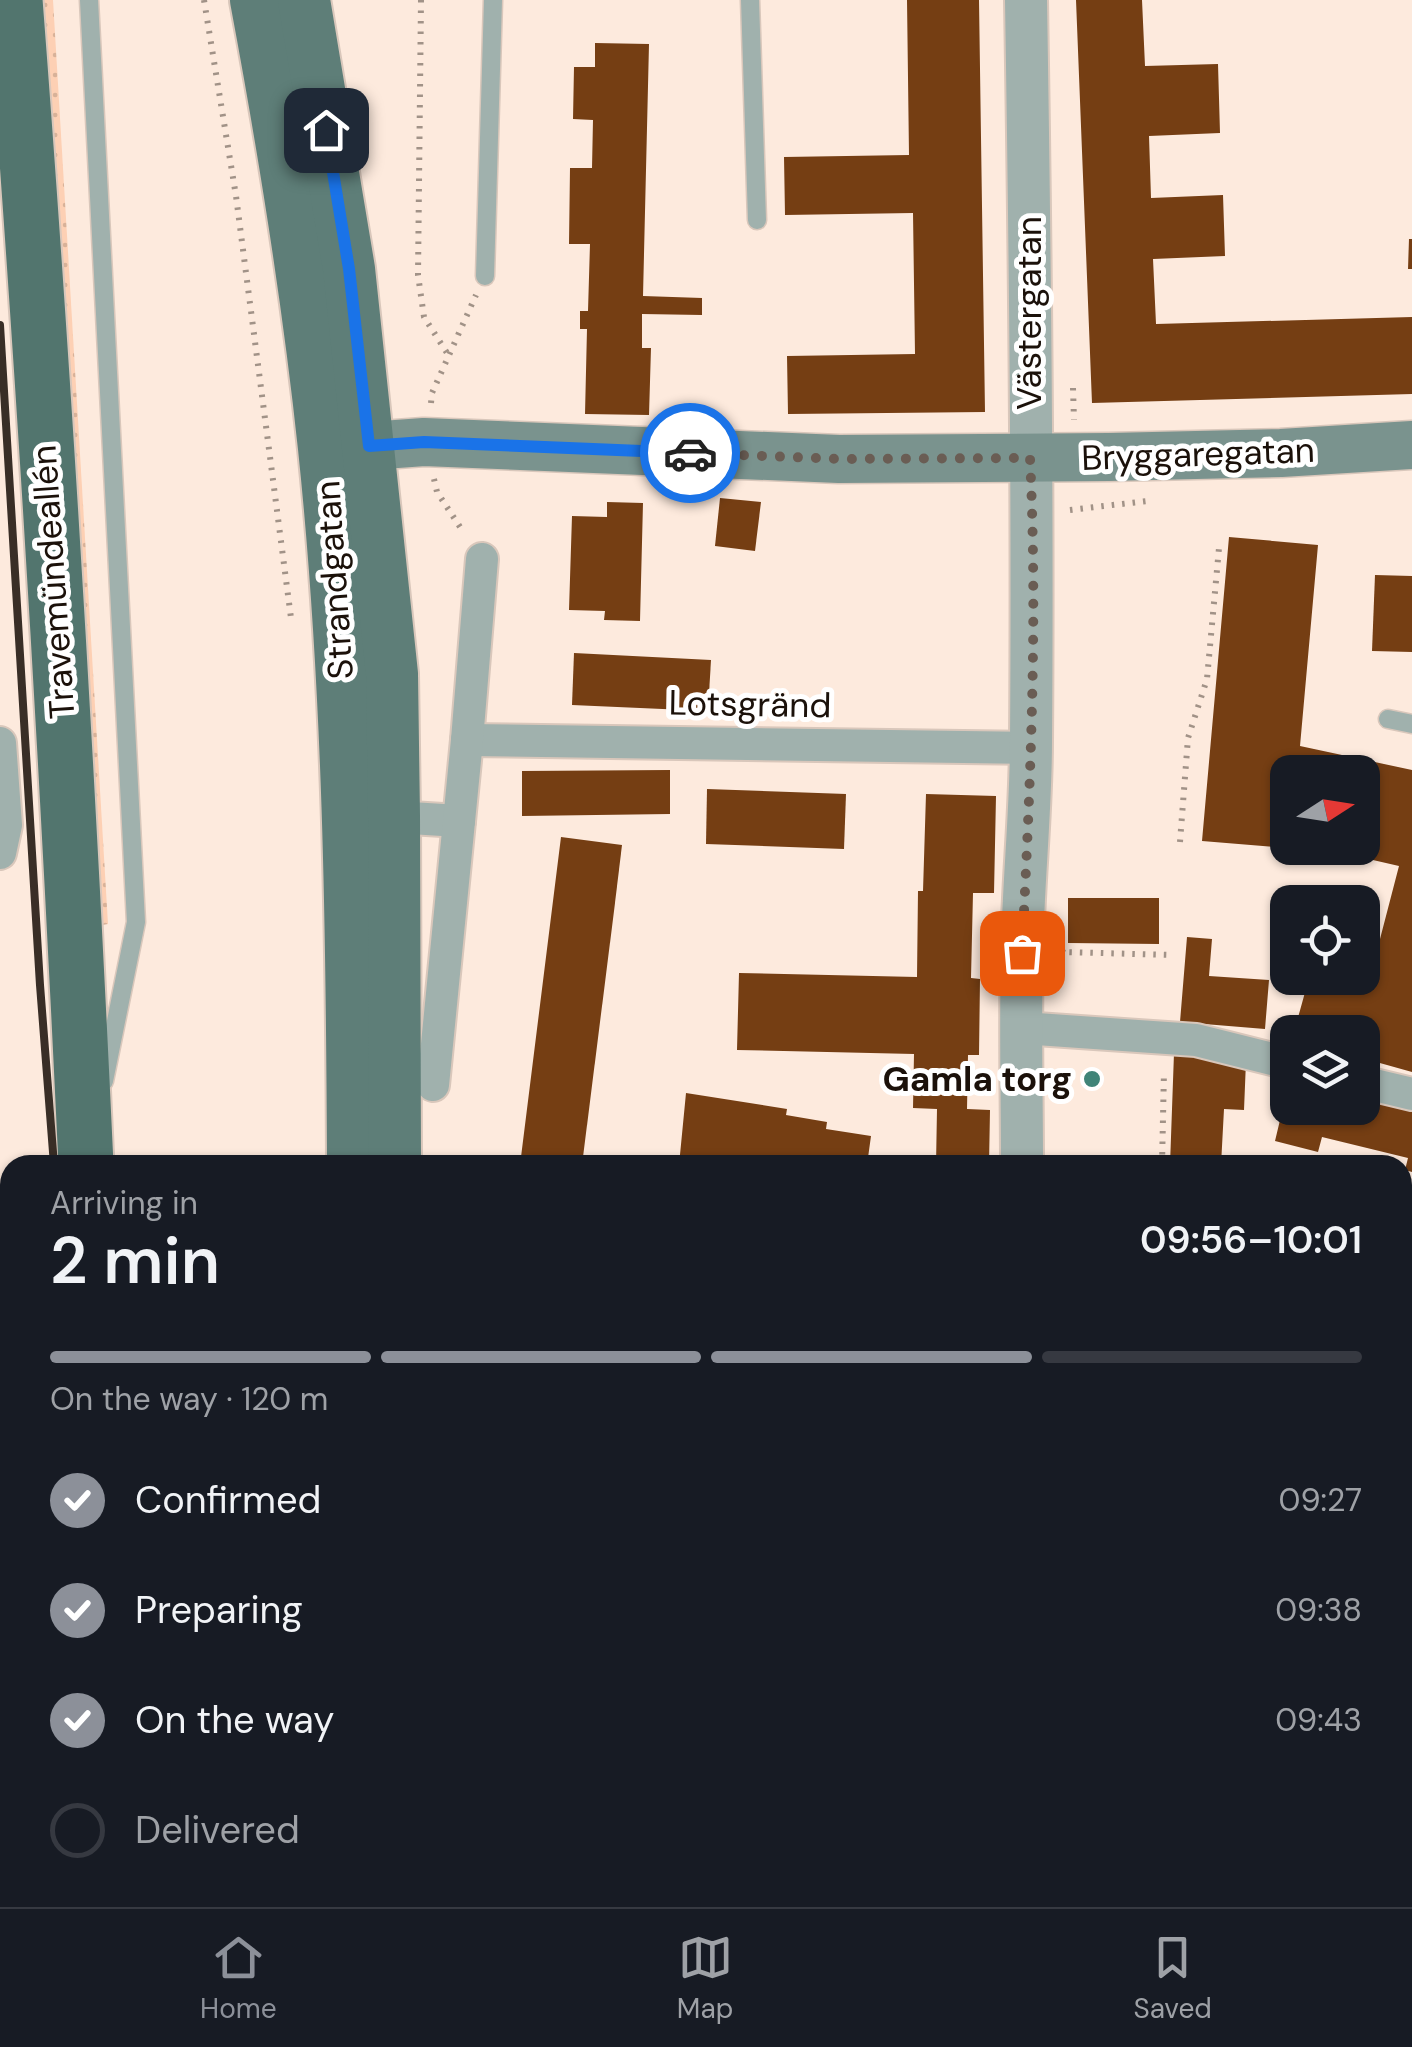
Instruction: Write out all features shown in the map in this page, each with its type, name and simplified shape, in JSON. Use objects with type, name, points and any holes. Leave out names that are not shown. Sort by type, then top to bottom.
[{"type":"highway","name":"Travemündeallén","points":[[15,0],[86,1155]]},
{"type":"main road","name":"Strandgatan","points":[[256,0],[295,217],[392,674],[371,816],[353,1155]]},
{"type":"main road","name":"Strandgatan","points":[[304,0],[349,269],[346,448]]},
{"type":"main road","name":"Bryggaregatan","points":[[346,448],[424,442],[839,459],[1281,453],[1412,445]]},
{"type":"main road","name":"Strandgatan","points":[[371,816],[394,1155]]},
{"type":"street","name":"Västergatan","points":[[1022,1155],[1022,953],[1031,748],[1032,515],[1026,0]]},
{"type":"street","points":[[434,1084],[482,559]]},
{"type":"street","name":"Lotsgränd","points":[[467,740],[1031,748]]},
{"type":"street","points":[[0,743],[6,825],[0,853]]},
{"type":"street","points":[[371,816],[459,822]]},
{"type":"street","points":[[1022,1028],[1196,1040],[1270,1058]]},
{"type":"street","points":[[1380,1086],[1412,1094]]},
{"type":"lane","points":[[88,0],[136,922],[88,1155]]},
{"type":"lane","points":[[485,276],[493,0]]},
{"type":"lane","points":[[750,0],[757,220]]},
{"type":"lane","points":[[1388,719],[1412,724]]},
{"type":"path","points":[[204,0],[236,196],[292,624]]},
{"type":"path","points":[[421,0],[418,275],[424,317],[449,356]]},
{"type":"path","points":[[1180,842],[1188,738],[1207,679],[1219,548]]},
{"type":"path","points":[[1064,932],[1062,952],[1174,955]]},
{"type":"path","points":[[1162,1155],[1166,1038]]},
{"type":"shaded area","points":[[40,0],[53,0],[108,924],[97,926]]},
{"type":"building","points":[[907,0],[979,0],[985,412],[788,414],[787,356],[915,354],[913,213],[785,215],[784,157],[909,155]]},
{"type":"building","points":[[1076,0],[1142,0],[1145,66],[1218,64],[1220,133],[1149,136],[1151,198],[1223,195],[1225,256],[1153,259],[1156,324],[1412,317],[1412,394],[1092,403]]},
{"type":"building","points":[[595,43],[649,44],[643,296],[702,298],[702,315],[642,314],[642,348],[651,348],[649,415],[585,414],[587,329],[580,329],[580,311],[588,311],[590,244],[569,244],[570,168],[592,168],[593,120],[573,119],[574,67],[595,67]]},
{"type":"building","points":[[1412,239],[1412,269],[1408,269]]},
{"type":"building","points":[[720,498],[761,502],[755,551],[715,546]]},
{"type":"building","points":[[607,502],[643,503],[640,621],[604,620],[605,611],[569,610],[572,516],[607,517]]},
{"type":"building","points":[[1229,537],[1318,545],[1300,746],[1342,755],[1270,755],[1270,847],[1202,841]]},
{"type":"building","points":[[1375,575],[1412,576],[1412,652],[1372,651]]},
{"type":"building","points":[[574,653],[711,660],[708,711],[572,705]]},
{"type":"building","points":[[1380,763],[1412,770],[1412,1072],[1380,1063],[1380,1015],[1299,1015],[1304,995],[1380,995],[1380,939],[1399,866],[1380,862]]},
{"type":"building","points":[[670,770],[670,814],[522,816],[522,771]]},
{"type":"building","points":[[707,789],[846,794],[844,849],[706,844]]},
{"type":"building","points":[[926,794],[996,796],[994,893],[973,893],[971,978],[980,979],[979,1055],[968,1055],[967,1109],[990,1110],[989,1155],[936,1155],[937,1109],[913,1108],[914,1054],[737,1050],[739,973],[917,977],[918,891],[923,891]]},
{"type":"building","points":[[561,837],[622,845],[583,1155],[521,1155]]},
{"type":"building","points":[[1068,898],[1159,898],[1159,944],[1068,943]]},
{"type":"building","points":[[1187,937],[1212,939],[1209,976],[1269,980],[1265,1029],[1180,1022]]},
{"type":"building","points":[[1174,1053],[1246,1061],[1244,1110],[1224,1109],[1222,1155],[1170,1155]]},
{"type":"building","points":[[686,1093],[787,1109],[786,1115],[827,1122],[826,1129],[871,1136],[868,1155],[680,1155]]},
{"type":"building","points":[[1380,1104],[1412,1111],[1412,1155],[1396,1155],[1322,1137],[1318,1152],[1275,1141],[1279,1125],[1380,1125]]},
{"type":"railway","points":[[0,325],[53,1155]]},
{"type":"way so far","points":[[690,453],[839,459],[1030,458],[1031,748],[1022,953]]},
{"type":"place","name":"Gamla torg","points":[[1092,1079]]},
{"type":"route","points":[[326,130],[349,269],[369,446],[424,442],[690,453]]}]
